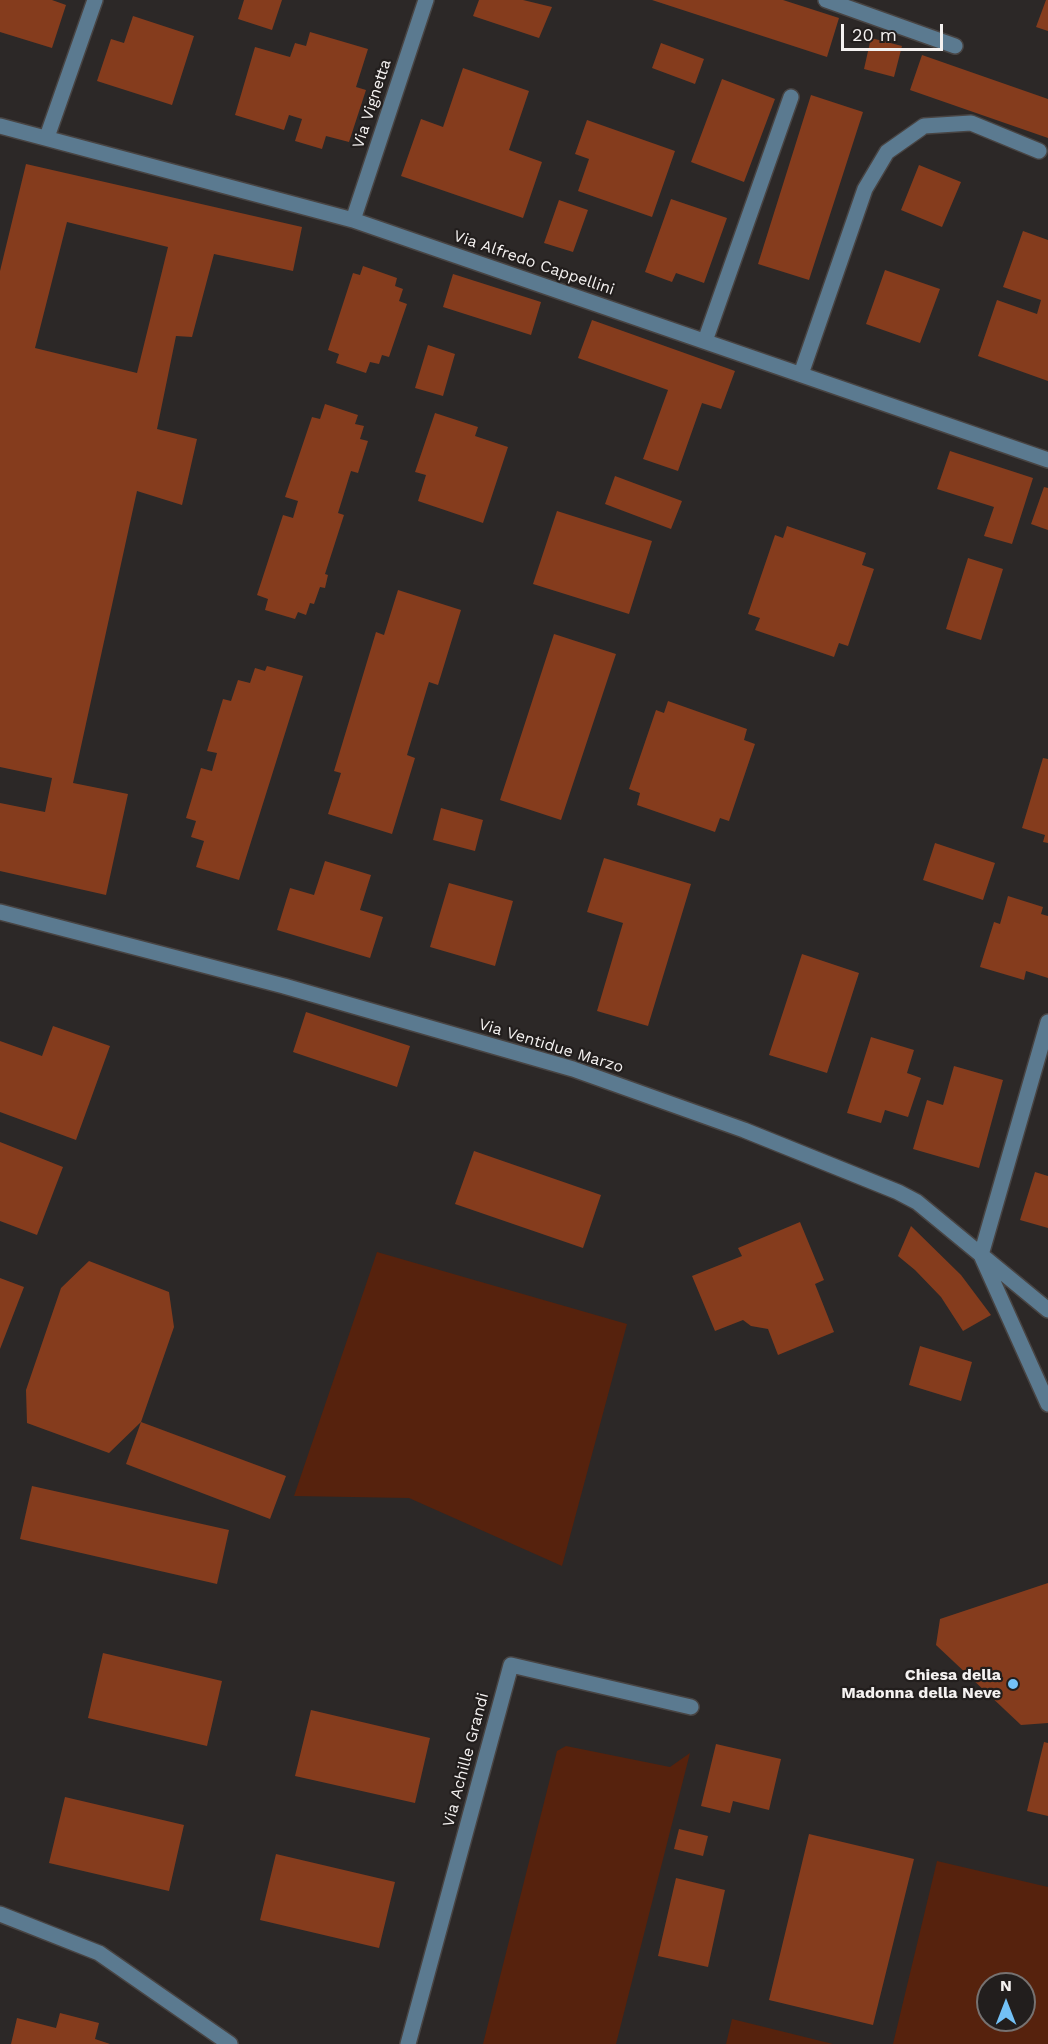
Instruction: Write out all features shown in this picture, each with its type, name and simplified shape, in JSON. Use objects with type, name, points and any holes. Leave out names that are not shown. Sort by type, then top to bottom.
[{"type":"street","points":[[46,137],[95,0]]},
{"type":"street","name":"Via Vignetta","points":[[353,220],[426,0]]},
{"type":"street","points":[[826,0],[847,3],[955,46]]},
{"type":"street","points":[[705,341],[791,97]]},
{"type":"street","points":[[801,374],[865,189],[887,152],[924,126],[971,123],[1039,151]]},
{"type":"street","name":"Via Alfredo Cappellini","points":[[0,126],[353,220],[1048,460]]},
{"type":"street","name":"Via Ventidue Marzo","points":[[0,912],[284,986],[573,1069],[744,1130],[898,1192],[917,1202],[1048,1310]]},
{"type":"street","points":[[1048,1022],[981,1255],[1048,1404]]},
{"type":"street","name":"Via Achille Grandi","points":[[408,2044],[511,1665],[691,1707]]},
{"type":"street","points":[[0,1914],[99,1953],[230,2044]]},
{"type":"shaded area","points":[[377,1252],[627,1324],[562,1566],[409,1498],[294,1496]]},
{"type":"shaded area","points":[[566,1746],[670,1767],[690,1753],[616,2044],[483,2044],[557,1751]]},
{"type":"shaded area","points":[[937,1861],[1048,1887],[1048,2044],[893,2044]]},
{"type":"shaded area","points":[[732,2019],[833,2044],[726,2044]]},
{"type":"building","points":[[0,0],[52,0],[66,5],[52,48],[0,32]]},
{"type":"building","points":[[244,0],[282,0],[272,30],[238,19]]},
{"type":"building","points":[[479,0],[523,0],[552,7],[539,38],[473,16]]},
{"type":"building","points":[[652,0],[783,0],[839,18],[827,57]]},
{"type":"building","points":[[1046,0],[1048,0],[1048,31],[1036,27]]},
{"type":"building","points":[[133,16],[194,36],[172,105],[97,81],[111,39],[124,43]]},
{"type":"building","points":[[310,32],[368,49],[356,87],[366,90],[349,142],[326,136],[322,149],[295,141],[302,119],[289,115],[284,130],[235,115],[255,47],[290,57],[295,43],[306,46]]},
{"type":"building","points":[[871,38],[902,46],[894,77],[864,69]]},
{"type":"building","points":[[661,43],[704,59],[695,84],[652,68]]},
{"type":"building","points":[[922,55],[1048,99],[1048,138],[910,90]]},
{"type":"building","points":[[463,68],[529,91],[509,150],[542,162],[523,218],[401,176],[421,119],[443,127]]},
{"type":"building","points":[[722,79],[775,99],[744,182],[691,162]]},
{"type":"building","points":[[811,95],[863,112],[809,280],[758,264]]},
{"type":"building","points":[[587,120],[675,151],[652,217],[578,191],[589,159],[575,154]]},
{"type":"building","points":[[26,164],[302,227],[293,271],[214,254],[192,337],[176,336],[157,429],[197,439],[182,505],[137,491],[73,783],[128,794],[106,895],[0,871],[0,803],[45,812],[52,778],[0,767],[0,271]],"holes":[[[67,222],[168,247],[137,373],[35,348]]]},
{"type":"building","points":[[919,165],[961,182],[942,227],[901,210]]},
{"type":"building","points":[[671,199],[727,218],[704,283],[676,273],[672,282],[645,272]]},
{"type":"building","points":[[559,200],[588,210],[573,252],[544,243]]},
{"type":"building","points":[[1023,231],[1048,240],[1048,381],[978,356],[997,300],[1037,314],[1041,300],[1003,287]]},
{"type":"building","points":[[363,266],[397,278],[395,286],[403,289],[399,301],[407,304],[389,357],[382,355],[379,364],[370,362],[366,373],[336,363],[339,354],[328,350],[353,273],[360,275]]},
{"type":"building","points":[[885,270],[940,289],[920,343],[866,324]]},
{"type":"building","points":[[453,274],[541,302],[531,335],[443,307]]},
{"type":"building","points":[[592,320],[735,371],[721,409],[702,403],[678,471],[643,459],[668,390],[578,358]]},
{"type":"building","points":[[428,345],[455,354],[443,396],[415,388]]},
{"type":"building","points":[[325,404],[358,415],[355,424],[364,426],[360,439],[368,441],[358,473],[351,471],[338,513],[344,515],[325,574],[328,575],[325,588],[320,587],[314,604],[310,603],[306,615],[298,612],[295,619],[265,610],[268,599],[257,595],[283,515],[293,518],[298,501],[285,497],[312,417],[320,419]]},
{"type":"building","points":[[435,413],[478,427],[475,436],[508,447],[483,523],[418,501],[426,475],[415,472]]},
{"type":"building","points":[[950,451],[1033,478],[1012,544],[984,536],[994,507],[937,489]]},
{"type":"building","points":[[615,476],[682,501],[671,529],[605,504]]},
{"type":"building","points":[[1044,487],[1048,488],[1048,530],[1031,524]]},
{"type":"building","points":[[557,511],[652,541],[629,614],[533,584]]},
{"type":"building","points":[[787,526],[866,553],[862,565],[874,569],[848,646],[839,643],[834,657],[755,630],[760,618],[748,614],[775,535],[783,538]]},
{"type":"building","points":[[968,558],[1003,569],[981,640],[946,629]]},
{"type":"building","points":[[398,590],[461,610],[438,685],[429,682],[407,755],[415,758],[392,834],[328,814],[341,773],[334,771],[376,632],[384,635]]},
{"type":"building","points":[[554,634],[616,654],[561,820],[500,800]]},
{"type":"building","points":[[267,666],[303,676],[239,880],[196,867],[204,841],[191,837],[196,821],[186,818],[201,768],[212,771],[217,753],[207,751],[223,699],[231,701],[238,680],[250,683],[255,668],[265,671]]},
{"type":"building","points":[[668,701],[747,729],[744,740],[755,744],[729,821],[720,818],[715,832],[637,805],[640,793],[629,789],[656,710],[664,713]]},
{"type":"building","points":[[1043,758],[1048,759],[1048,843],[1043,842],[1045,835],[1022,828]]},
{"type":"building","points":[[441,808],[483,820],[475,851],[433,840]]},
{"type":"building","points":[[935,843],[995,863],[983,900],[923,880]]},
{"type":"building","points":[[604,858],[691,884],[648,1026],[597,1011],[623,923],[587,912]]},
{"type":"building","points":[[325,861],[371,875],[360,910],[383,917],[370,958],[277,930],[290,888],[314,895]]},
{"type":"building","points":[[449,883],[513,901],[495,966],[430,947]]},
{"type":"building","points":[[1008,896],[1043,907],[1041,914],[1048,916],[1048,978],[1026,971],[1024,980],[980,967],[994,922],[1000,924]]},
{"type":"building","points":[[802,954],[859,973],[827,1073],[769,1055]]},
{"type":"building","points":[[306,1012],[410,1046],[397,1087],[293,1052]]},
{"type":"building","points":[[53,1026],[110,1046],[76,1140],[0,1112],[0,1041],[42,1056]]},
{"type":"building","points":[[871,1037],[914,1050],[907,1073],[921,1078],[908,1117],[885,1110],[881,1123],[847,1113]]},
{"type":"building","points":[[954,1066],[1003,1080],[979,1168],[913,1149],[927,1100],[943,1105]]},
{"type":"building","points":[[0,1142],[63,1167],[37,1235],[0,1221]]},
{"type":"building","points":[[474,1151],[601,1195],[583,1248],[455,1204]]},
{"type":"building","points":[[1035,1172],[1048,1176],[1048,1228],[1020,1220]]},
{"type":"building","points":[[800,1222],[824,1280],[815,1284],[834,1332],[778,1355],[768,1329],[751,1326],[743,1320],[715,1331],[692,1276],[742,1256],[738,1248]]},
{"type":"building","points":[[911,1226],[961,1275],[991,1315],[963,1331],[941,1297],[898,1256]]},
{"type":"building","points":[[89,1261],[169,1292],[174,1327],[141,1422],[109,1453],[27,1423],[26,1390],[61,1288]]},
{"type":"building","points":[[0,1278],[24,1287],[0,1349]]},
{"type":"building","points":[[920,1346],[972,1362],[961,1401],[909,1385]]},
{"type":"building","points":[[141,1422],[286,1476],[270,1519],[126,1464]]},
{"type":"building","points":[[32,1486],[229,1530],[217,1584],[20,1539]]},
{"type":"building","name":"Chiesa della Madonna della Neve","points":[[1048,1583],[1048,1723],[1021,1725],[936,1645],[940,1619]]},
{"type":"building","points":[[103,1653],[222,1681],[207,1746],[88,1718]]},
{"type":"building","points":[[311,1710],[430,1738],[415,1803],[295,1776]]},
{"type":"building","points":[[1044,1742],[1048,1743],[1048,1816],[1027,1811]]},
{"type":"building","points":[[716,1744],[781,1759],[769,1810],[733,1801],[730,1813],[701,1806]]},
{"type":"building","points":[[65,1797],[184,1825],[169,1891],[49,1863]]},
{"type":"building","points":[[679,1829],[708,1836],[703,1856],[674,1849]]},
{"type":"building","points":[[809,1834],[914,1859],[873,2025],[769,2000]]},
{"type":"building","points":[[276,1854],[395,1882],[379,1948],[260,1920]]},
{"type":"building","points":[[676,1878],[725,1890],[708,1967],[658,1956]]},
{"type":"building","points":[[60,2013],[99,2023],[95,2039],[110,2044],[11,2044],[17,2018],[56,2028]]},
{"type":"place","name":"Chiesa della Madonna della Neve","points":[[1013,1684]]}]
